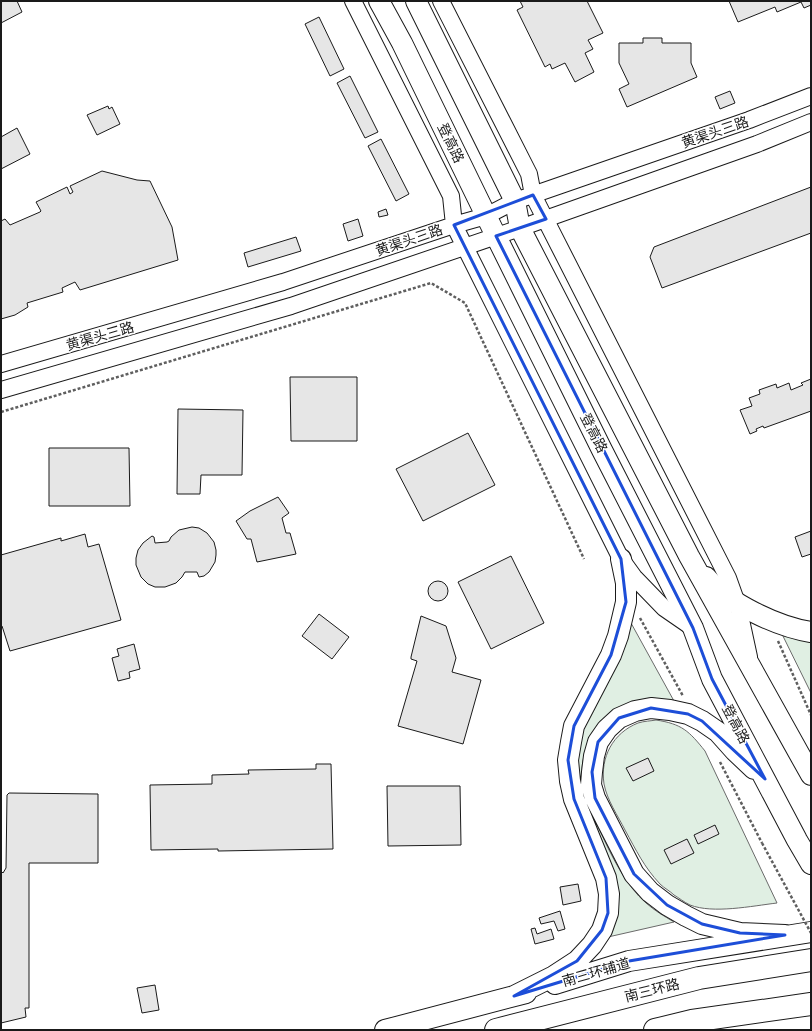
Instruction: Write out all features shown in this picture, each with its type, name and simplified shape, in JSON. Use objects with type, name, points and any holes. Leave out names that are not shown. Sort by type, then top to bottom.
[{"type":"highway","name":"南三环路","points":[[496,1030],[699,978],[811,960]]},
{"type":"highway","points":[[655,1030],[692,1021],[811,1004]]},
{"type":"main road","name":"登高路","points":[[379,1],[402,43],[486,216],[693,628],[712,679],[811,864]]},
{"type":"main road","name":"登高路","points":[[416,1],[524,198],[520,228],[689,556],[811,775]]},
{"type":"main road","points":[[689,556],[709,581],[730,598],[753,612],[767,618],[811,632]]},
{"type":"main road","points":[[514,996],[554,976],[577,961],[592,945],[602,930],[608,913],[609,894],[606,878],[574,799],[570,781],[568,760],[574,726],[611,655],[618,636],[626,602],[626,583],[621,559]]},
{"type":"main road","points":[[765,779],[718,732],[702,721],[688,714],[651,708],[634,712],[619,718],[607,729],[598,742],[594,756],[591,785],[595,798],[634,874],[650,892],[666,905],[702,924],[740,933],[785,935]]},
{"type":"main road","name":"南三环辅道","points":[[385,1030],[514,996],[629,961],[785,935],[811,933]]},
{"type":"street","points":[[353,1],[451,196],[454,225],[621,559],[634,577],[664,608],[693,628]]},
{"type":"street","points":[[441,1],[529,174],[524,198],[546,219],[716,552],[737,602],[753,670]]},
{"type":"street","name":"黄渠头三路","points":[[1,364],[283,282],[454,225],[486,216],[524,198],[749,120],[811,96]]},
{"type":"street","name":"黄渠头三路","points":[[1,390],[291,306],[546,219],[758,144],[811,122]]},
{"type":"path","points":[[1,412],[431,283],[465,303],[584,559]]},
{"type":"path","points":[[767,618],[811,715]]},
{"type":"path","points":[[762,843],[811,933]]},
{"type":"highlighted area","points":[[533,195],[546,219],[496,236],[693,628],[712,679],[765,779],[702,721],[688,714],[651,708],[619,718],[598,742],[592,772],[595,798],[634,874],[667,905],[702,924],[740,933],[785,935],[629,961],[514,996],[577,961],[602,930],[608,913],[606,878],[574,799],[568,760],[574,726],[611,655],[626,602],[621,559],[454,225]]},
{"type":"green space","points":[[631,623],[674,701],[666,700],[585,752],[582,767],[582,778],[587,801],[609,850],[620,870],[632,888],[646,903],[674,922],[608,937],[579,795],[577,744]]},
{"type":"green space","points":[[779,628],[811,638],[811,693]]},
{"type":"green space","points":[[656,720],[679,726],[689,733],[705,751],[777,903],[721,909],[699,908],[690,905],[674,895],[654,878],[645,865],[610,802],[605,790],[603,774],[606,755],[615,740],[629,727],[638,723]]},
{"type":"building","points":[[1,1],[17,1],[22,12],[1,23]]},
{"type":"building","points":[[520,1],[587,1],[603,33],[588,40],[593,49],[585,53],[594,72],[575,82],[565,63],[552,69],[550,64],[545,67],[517,10],[523,7]]},
{"type":"building","points":[[729,1],[811,1],[811,5],[804,8],[801,2],[777,12],[775,7],[738,22]]},
{"type":"building","points":[[319,17],[344,69],[330,76],[305,24]]},
{"type":"building","points":[[643,38],[662,38],[662,43],[691,43],[691,63],[697,77],[627,107],[619,89],[629,84],[619,63],[619,43],[643,43]]},
{"type":"building","points":[[350,76],[378,132],[365,138],[337,83]]},
{"type":"building","points":[[730,91],[735,103],[720,109],[715,97]]},
{"type":"building","points":[[108,106],[109,109],[112,107],[120,124],[97,135],[87,115]]},
{"type":"building","points":[[17,128],[30,154],[1,169],[1,137]]},
{"type":"building","points":[[381,139],[409,194],[396,201],[368,146]]},
{"type":"building","points":[[102,171],[137,180],[150,181],[172,227],[178,260],[80,290],[75,282],[62,288],[63,292],[27,303],[28,307],[15,315],[1,319],[1,221],[5,219],[10,225],[40,212],[41,211],[36,202],[67,187],[70,194],[73,192],[70,186]]},
{"type":"building","points":[[811,187],[811,233],[662,288],[650,257],[654,247]]},
{"type":"building","points":[[386,209],[388,215],[379,217],[378,212]]},
{"type":"building","points":[[358,219],[363,236],[348,241],[343,224]]},
{"type":"building","points":[[296,237],[301,251],[248,267],[244,253]]},
{"type":"building","points":[[290,377],[357,377],[357,441],[291,441]]},
{"type":"building","points":[[811,379],[811,411],[764,428],[763,426],[750,434],[740,410],[752,406],[749,398],[760,394],[759,390],[776,384],[777,388],[789,383],[791,390],[803,385],[801,383]]},
{"type":"building","points":[[178,409],[243,410],[242,475],[201,475],[200,494],[177,494]]},
{"type":"building","points":[[468,433],[495,485],[423,521],[396,469]]},
{"type":"building","points":[[49,448],[129,448],[130,506],[49,506]]},
{"type":"building","points":[[278,497],[289,513],[282,518],[286,533],[290,533],[296,554],[257,562],[251,539],[247,539],[236,521],[250,511]]},
{"type":"building","points":[[192,527],[199,528],[207,533],[214,542],[216,550],[215,562],[209,572],[204,576],[199,577],[197,572],[185,572],[176,583],[165,587],[155,587],[148,584],[141,577],[136,565],[138,550],[143,543],[152,536],[154,537],[155,543],[167,542],[179,530]]},
{"type":"building","points":[[811,531],[811,554],[802,557],[795,537]]},
{"type":"building","points":[[85,534],[88,547],[99,544],[121,620],[10,651],[1,626],[1,555],[61,538],[61,541]]},
{"type":"building","points":[[511,556],[544,623],[491,649],[458,582]]},
{"type":"building","points":[[434,581],[442,581],[448,587],[448,595],[442,601],[434,601],[428,595],[428,587]]},
{"type":"building","points":[[319,614],[349,637],[332,659],[302,636]]},
{"type":"building","points":[[421,616],[446,626],[456,658],[452,672],[481,680],[463,744],[398,726],[417,661],[411,659],[411,657]]},
{"type":"building","points":[[134,644],[140,669],[129,672],[130,678],[118,681],[112,658],[119,656],[117,649]]},
{"type":"building","points":[[648,758],[654,771],[633,781],[626,768]]},
{"type":"building","points":[[316,764],[331,764],[333,849],[218,851],[218,849],[151,850],[150,785],[212,784],[212,775],[249,774],[248,770],[316,769]]},
{"type":"building","points":[[387,786],[460,786],[461,845],[388,846]]},
{"type":"building","points":[[9,793],[98,794],[98,863],[29,863],[29,1008],[25,1008],[26,1017],[1,1023],[1,871],[3,873],[6,868],[7,795]]},
{"type":"building","points":[[715,825],[719,834],[698,844],[694,835]]},
{"type":"building","points":[[687,839],[694,853],[671,864],[664,850]]},
{"type":"building","points":[[578,884],[581,901],[563,905],[560,887]]},
{"type":"building","points":[[560,911],[565,929],[558,931],[554,921],[541,924],[539,918]]},
{"type":"building","points":[[535,928],[537,934],[551,929],[554,939],[535,944],[531,929]]},
{"type":"building","points":[[155,985],[159,1010],[142,1013],[137,988]]}]
